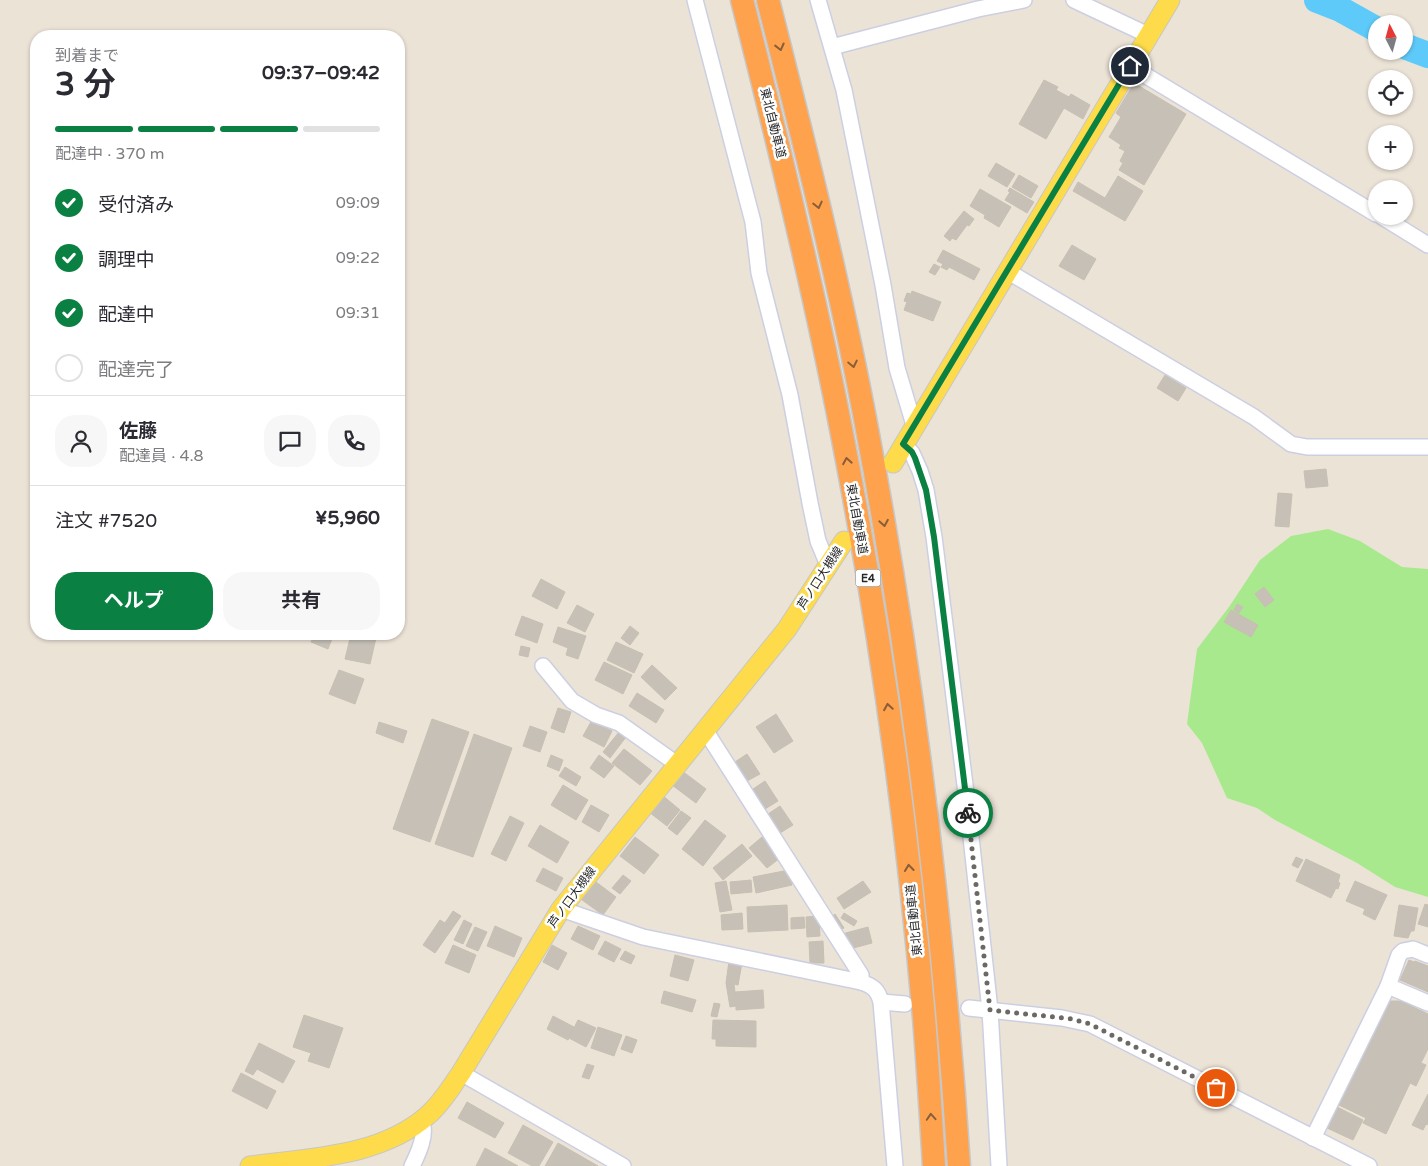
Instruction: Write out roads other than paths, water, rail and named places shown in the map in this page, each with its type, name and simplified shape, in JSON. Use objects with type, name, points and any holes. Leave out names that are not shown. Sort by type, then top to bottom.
[{"type":"highway","name":"東北自動車道","points":[[742,0],[815,302],[842,430],[870,588],[908,863],[924,1018],[934,1166]]},
{"type":"highway","name":"東北自動車道","points":[[768,0],[801,129],[867,426],[895,585],[914,712],[933,863],[948,1019],[959,1166]]},
{"type":"main road","points":[[893,463],[1170,0]]},
{"type":"main road","name":"芦ノ口大槻線","points":[[250,1166],[360,1149],[392,1138],[421,1121],[438,1105],[461,1072],[561,909],[787,629],[844,541]]},
{"type":"street","points":[[695,0],[753,222],[759,273],[790,395],[818,541],[828,565]]},
{"type":"street","points":[[818,0],[844,90],[883,285],[897,368],[914,425]]},
{"type":"street","points":[[832,47],[978,9],[1024,0]]},
{"type":"street","points":[[1074,0],[1148,36]]},
{"type":"street","points":[[1130,66],[1368,209]]},
{"type":"street","points":[[1396,225],[1428,244]]},
{"type":"street","points":[[1007,271],[1254,417],[1291,444],[1307,447],[1428,447]]},
{"type":"street","points":[[903,444],[912,452],[920,471],[926,490],[934,537],[968,810],[990,1010],[999,1166]]},
{"type":"street","points":[[543,666],[572,701],[596,715],[619,723],[677,764]]},
{"type":"street","points":[[705,730],[861,975],[861,982]]},
{"type":"street","points":[[561,909],[643,937],[861,982],[872,986],[879,993],[881,1002],[895,1166]]},
{"type":"street","points":[[1313,1138],[1388,986],[1400,953],[1413,949],[1428,955]]},
{"type":"street","points":[[1388,986],[1428,1003]]},
{"type":"street","points":[[881,1002],[905,1004]]},
{"type":"street","points":[[969,1008],[1072,1019],[1090,1024],[1369,1166]]},
{"type":"street","points":[[461,1072],[623,1166]]},
{"type":"street","points":[[412,1166],[423,1134],[423,1124],[421,1121]]},
{"type":"waterway","points":[[1317,0],[1340,9],[1368,25]]},
{"type":"waterway","points":[[1413,49],[1428,55]]}]
